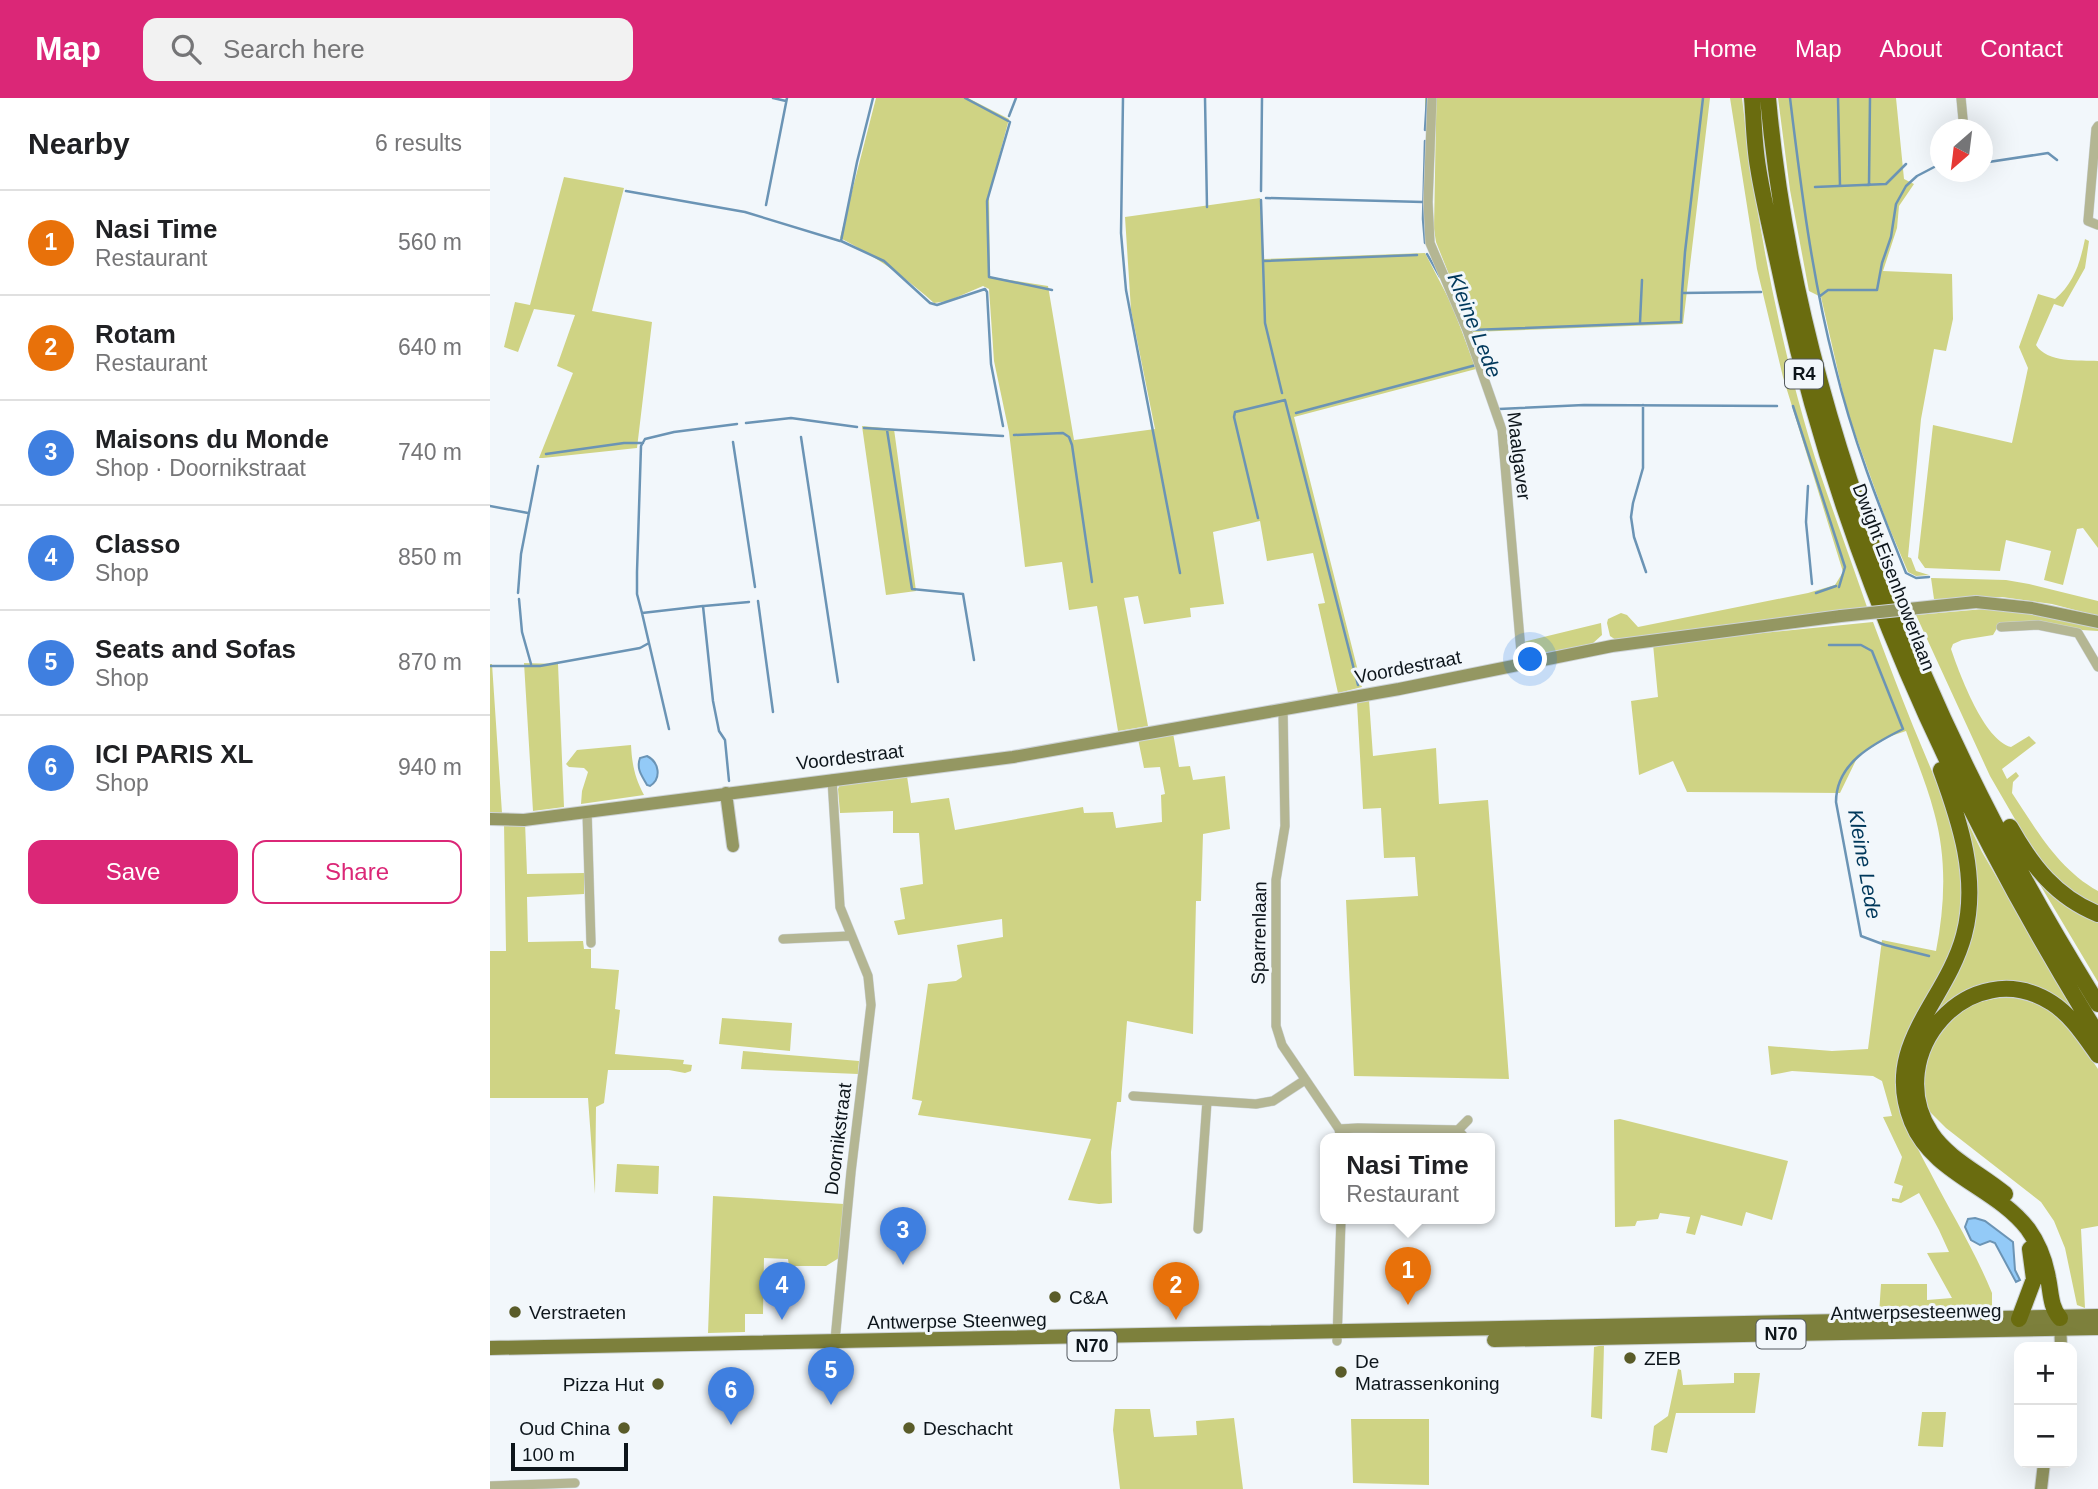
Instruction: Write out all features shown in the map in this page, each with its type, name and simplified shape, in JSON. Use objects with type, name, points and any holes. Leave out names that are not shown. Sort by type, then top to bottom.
[{"type":"highway","name":"Dwight Eisenhowerlaan","points":[[1752,98],[1758,165],[1789,313],[1816,421],[1853,535],[1934,737],[1986,838],[2098,1035]]},
{"type":"highway","name":"Dwight Eisenhowerlaan","points":[[1768,98],[1776,172],[1802,307],[1826,408],[1866,527],[1906,631],[1951,733],[2008,846],[2098,1004]]},
{"type":"highway","points":[[1951,733],[1985,782],[2033,865],[2051,886],[2067,899],[2098,914]]},
{"type":"highway","points":[[1934,737],[1961,830],[1969,900],[1964,936],[1956,956],[1913,1035],[1904,1073],[1912,1123],[1935,1156],[2014,1215],[2027,1228],[2038,1245],[2060,1323]]},
{"type":"highway","points":[[2060,1323],[2062,1312],[2056,1270],[2038,1229],[2022,1208],[1959,1161],[1934,1137],[1918,1102],[1915,1082],[1926,1039],[1938,1021],[1955,1005],[1975,995],[1995,991],[2027,992],[2055,1005],[2067,1015],[2098,1055]]},
{"type":"highway","points":[[2014,1215],[2032,1254],[2034,1267],[2032,1286],[2019,1319]]},
{"type":"main road","name":"Antwerpsesteenweg","points":[[1508,1330],[1702,1330],[2060,1323],[2098,1317]]},
{"type":"main road","name":"Antwerpsesteenweg","points":[[1875,1327],[2019,1319],[2098,1328]]},
{"type":"main road","name":"Antwerpse Steenweg","points":[[490,1348],[834,1346],[1337,1337],[1508,1330]]},
{"type":"main road","name":"Antwerpsesteenweg","points":[[1482,1340],[1702,1330]]},
{"type":"main road","name":"Antwerpse Steenweg","points":[[1337,1337],[1482,1340]]},
{"type":"main road","name":"Antwerpse Steenweg","points":[[490,1357],[834,1346]]},
{"type":"street","name":"Maalgaver","points":[[1432,98],[1428,202],[1430,243],[1467,330],[1502,430],[1522,663]]},
{"type":"street","points":[[1961,98],[1963,119]]},
{"type":"street","points":[[2098,126],[2088,221],[2098,225]]},
{"type":"street","name":"Voordestraat","points":[[490,819],[524,820],[1013,757],[1283,710],[1612,646],[1840,616],[1976,602],[2032,608],[2098,622]]},
{"type":"street","points":[[2001,627],[2038,625],[2078,634],[2098,667]]},
{"type":"street","name":"Sparrenlaan","points":[[1283,710],[1285,826],[1276,880],[1276,1026],[1282,1045],[1339,1133]]},
{"type":"street","name":"Doornikstraat","points":[[832,779],[840,908],[868,976],[871,1005],[834,1346]]},
{"type":"street","points":[[726,793],[733,846]]},
{"type":"street","points":[[587,811],[592,943]]},
{"type":"street","points":[[783,939],[850,936]]},
{"type":"street","points":[[1133,1096],[1256,1104],[1273,1101],[1305,1080]]},
{"type":"street","points":[[1198,1229],[1207,1101]]},
{"type":"street","points":[[1461,1133],[1468,1120]]},
{"type":"street","points":[[1337,1337],[1341,1224]]},
{"type":"street","points":[[2060,1323],[2061,1342]]},
{"type":"street","points":[[2041,1489],[2044,1468]]},
{"type":"street","points":[[490,1486],[575,1483]]},
{"type":"green space","points":[[876,98],[968,98],[1009,119],[989,194],[990,277],[1048,286],[1074,440],[1155,429],[1131,310],[1125,217],[1260,198],[1264,259],[1425,253],[1452,305],[1476,369],[1294,417],[1362,687],[1338,693],[1318,604],[1325,603],[1313,553],[1267,561],[1260,521],[1213,532],[1224,604],[1190,608],[1191,617],[1144,624],[1138,596],[1124,598],[1148,726],[1118,731],[1097,606],[1069,610],[1062,562],[1025,567],[1009,432],[994,361],[989,289],[983,286],[948,301],[934,303],[889,268],[840,238]]},
{"type":"green space","points":[[1425,98],[1710,98],[1683,324],[1472,332],[1436,242],[1436,118],[1425,117]]},
{"type":"green space","points":[[1730,98],[1742,98],[1763,241],[1794,384],[1821,476],[1867,607],[1616,640],[1610,636],[1607,623],[1608,619],[1621,613],[1627,615],[1638,627],[1808,593],[1835,585],[1843,572],[1783,377],[1757,269]]},
{"type":"green space","points":[[1778,98],[1896,98],[1904,179],[1914,184],[1899,206],[1897,228],[1883,271],[1952,274],[1953,319],[1946,351],[1934,349],[1921,419],[1908,557],[1911,558],[1916,571],[1929,575],[1916,576],[1908,572],[1886,520],[1847,411],[1821,297],[1809,291],[1790,190]]},
{"type":"green space","points":[[564,177],[624,188],[592,311],[652,322],[637,448],[539,458],[573,373],[557,366],[575,315],[534,309],[518,352],[504,347],[515,302],[530,305]]},
{"type":"green space","points":[[2085,239],[2089,241],[2085,268],[2063,307],[2054,304],[2036,345],[2041,351],[2055,358],[2098,361],[2098,548],[2083,528],[2077,529],[2063,585],[2044,580],[2051,551],[2006,540],[2000,571],[1925,568],[1918,558],[1933,425],[2012,443],[2028,368],[2019,347],[2038,294],[2055,299],[2062,293],[2075,272]]},
{"type":"green space","points":[[862,426],[894,429],[916,591],[886,595]]},
{"type":"green space","points":[[1931,578],[2006,580],[2029,584],[2098,601],[2098,616],[2052,604],[2002,597],[1934,599]]},
{"type":"green space","points":[[1984,609],[2045,615],[2098,627],[2098,631],[1999,625],[1993,635],[1962,640],[1953,644],[1951,649],[1974,705],[2001,742],[2011,747],[2029,736],[2036,743],[2002,769],[2007,779],[2016,772],[2019,776],[2013,782],[2012,793],[2060,860],[2098,891],[2098,907],[2079,898],[2054,878],[2023,833],[1990,776],[1916,615]]},
{"type":"green space","points":[[1873,622],[1952,825],[1962,877],[1962,903],[1952,950],[1902,1045],[1897,1065],[1897,1086],[1905,1119],[1914,1140],[1992,1293],[1992,1306],[1985,1312],[1879,1314],[1881,1284],[1927,1284],[1927,1300],[1952,1298],[1927,1253],[1949,1252],[1919,1193],[1901,1203],[1892,1201],[1892,1198],[1899,1199],[1903,1186],[1894,1183],[1902,1157],[1883,1117],[1892,1116],[1882,1081],[1873,1076],[1792,1071],[1771,1075],[1768,1046],[1832,1051],[1868,1049],[1882,940],[1936,951],[1943,899],[1941,847],[1931,802],[1906,731],[1888,737],[1858,756],[1840,793],[1687,792],[1673,761],[1639,775],[1631,701],[1658,697],[1653,644]]},
{"type":"green space","points":[[1601,623],[1602,635],[1592,644],[1533,655],[1525,652],[1523,642]]},
{"type":"green space","points":[[524,663],[558,664],[564,807],[533,811]]},
{"type":"green space","points":[[492,664],[502,813],[490,813]]},
{"type":"green space","points":[[1369,700],[1373,756],[1436,748],[1439,804],[1488,800],[1509,1079],[1354,1076],[1346,900],[1418,896],[1415,857],[1384,858],[1381,808],[1363,809],[1357,703]]},
{"type":"green space","points":[[1173,733],[1179,767],[1190,766],[1193,780],[1225,776],[1230,829],[1203,834],[1201,901],[1196,901],[1193,1034],[1127,1021],[1121,1102],[1117,1102],[1111,1152],[1112,1203],[1068,1200],[1091,1139],[918,1115],[922,1101],[912,1099],[928,984],[956,981],[962,977],[957,945],[1003,937],[1002,919],[898,935],[894,921],[905,919],[900,888],[923,884],[919,833],[893,833],[893,811],[840,813],[838,789],[840,784],[907,776],[911,803],[949,798],[955,830],[1083,807],[1084,813],[1113,812],[1116,828],[1162,822],[1161,795],[1165,794],[1160,767],[1144,768],[1138,739]]},
{"type":"green space","points":[[631,745],[634,771],[644,795],[581,804],[588,772],[584,768],[569,767],[566,764],[577,750]]},
{"type":"green space","points":[[1965,817],[1982,852],[2076,1014],[2060,1000],[1974,991],[1910,1060],[1970,938],[1977,903],[1977,877]]},
{"type":"green space","points":[[525,822],[527,874],[584,873],[584,894],[527,897],[528,942],[583,941],[584,949],[591,949],[591,968],[619,970],[615,1009],[620,1010],[615,1054],[684,1060],[683,1064],[692,1065],[691,1071],[685,1073],[669,1070],[608,1070],[604,1103],[596,1107],[595,1194],[588,1098],[490,1098],[490,951],[506,951],[504,823]]},
{"type":"green space","points":[[2042,881],[2098,920],[2098,982],[2039,883]]},
{"type":"green space","points":[[2007,996],[2048,1008],[2070,1028],[2098,1069],[2098,1226],[2081,1229],[2085,1308],[2077,1305],[2065,1248],[2054,1221],[2041,1202],[1946,1128],[1928,1110],[1925,1099],[1922,1086],[1928,1054],[1949,1019],[1975,1003]]},
{"type":"green space","points":[[722,1018],[792,1023],[790,1051],[719,1044]]},
{"type":"green space","points":[[743,1051],[859,1061],[858,1074],[741,1069]]},
{"type":"green space","points":[[1620,1119],[1788,1161],[1772,1220],[1746,1212],[1742,1226],[1701,1215],[1695,1235],[1686,1233],[1690,1217],[1660,1213],[1658,1219],[1637,1221],[1635,1226],[1615,1227],[1614,1120]]},
{"type":"green space","points":[[617,1164],[659,1166],[658,1194],[615,1192]]},
{"type":"green space","points":[[713,1196],[844,1204],[839,1258],[826,1266],[789,1266],[788,1259],[764,1258],[763,1314],[745,1314],[745,1332],[708,1333]]},
{"type":"green space","points":[[1604,1345],[1602,1419],[1591,1417],[1594,1347]]},
{"type":"green space","points":[[1678,1369],[1681,1370],[1683,1385],[1734,1383],[1734,1373],[1760,1373],[1755,1413],[1676,1413],[1667,1453],[1651,1450],[1654,1426],[1668,1416]]},
{"type":"green space","points":[[1115,1409],[1150,1409],[1154,1437],[1197,1435],[1196,1421],[1234,1418],[1243,1489],[1120,1489],[1113,1430]]},
{"type":"green space","points":[[1922,1412],[1946,1412],[1943,1447],[1918,1446]]},
{"type":"green space","points":[[1351,1419],[1429,1419],[1429,1485],[1353,1483]]},
{"type":"water","points":[[647,756],[658,770],[654,783],[650,786],[643,779],[639,766],[640,758]]},
{"type":"water","points":[[1968,1219],[1985,1221],[2013,1242],[2015,1270],[2020,1280],[2016,1282],[1995,1243],[1990,1241],[1980,1245],[1971,1240],[1965,1227]]},
{"type":"waterway","points":[[773,98],[786,101]]},
{"type":"waterway","points":[[766,205],[787,98]]},
{"type":"waterway","points":[[873,98],[841,241],[884,261],[930,303],[937,305],[985,289],[991,364],[1003,426]]},
{"type":"waterway","points":[[965,98],[1010,122],[987,201],[989,277],[1052,290]]},
{"type":"waterway","points":[[1009,116],[1016,98]]},
{"type":"waterway","points":[[1123,98],[1121,233],[1126,290],[1180,573]]},
{"type":"waterway","points":[[1205,98],[1207,207]]},
{"type":"waterway","points":[[1261,191],[1262,98]]},
{"type":"waterway","name":"Kleine Lede","points":[[1425,130],[1427,98]]},
{"type":"waterway","points":[[1682,293],[1703,98]]},
{"type":"waterway","points":[[1790,98],[1814,266],[1827,333],[1849,419],[1906,573],[1916,578],[1929,577]]},
{"type":"waterway","points":[[1838,98],[1840,186]]},
{"type":"waterway","points":[[1869,185],[1870,98]]},
{"type":"waterway","name":"Kleine Lede","points":[[1425,141],[1425,243]]},
{"type":"waterway","points":[[1993,161],[2048,153],[2057,160]]},
{"type":"waterway","points":[[1815,187],[1886,184],[1906,164]]},
{"type":"waterway","points":[[1820,296],[1828,290],[1877,290],[1891,237],[1896,204],[1906,186],[1930,169]]},
{"type":"waterway","points":[[626,191],[745,212],[840,241]]},
{"type":"waterway","points":[[1266,198],[1423,202]]},
{"type":"waterway","points":[[1261,200],[1265,323],[1282,393]]},
{"type":"waterway","name":"Kleine Lede","points":[[1427,254],[1440,277]]},
{"type":"waterway","points":[[1263,261],[1417,255]]},
{"type":"waterway","points":[[1640,322],[1642,280]]},
{"type":"waterway","points":[[1471,330],[1681,322],[1682,293],[1761,292]]},
{"type":"waterway","points":[[1296,413],[1476,365]]},
{"type":"waterway","points":[[1258,518],[1235,412],[1285,400],[1358,685]]},
{"type":"waterway","name":"Kleine Lede","points":[[1499,409],[1584,405],[1777,406]]},
{"type":"waterway","points":[[1643,405],[1643,468],[1631,517],[1634,537],[1646,572]]},
{"type":"waterway","name":"Kleine Lede","points":[[1793,406],[1845,567],[1839,587]]},
{"type":"waterway","points":[[746,423],[791,418],[857,427]]},
{"type":"waterway","points":[[729,781],[725,740],[719,731],[713,701],[703,606],[642,613],[637,594],[637,572],[641,446],[645,439],[674,432],[737,424]]},
{"type":"waterway","points":[[864,428],[1003,436]]},
{"type":"waterway","points":[[887,430],[912,589],[963,594],[974,660]]},
{"type":"waterway","points":[[1014,435],[1063,433],[1069,437],[1092,582]]},
{"type":"waterway","points":[[801,437],[838,682]]},
{"type":"waterway","points":[[733,442],[755,587]]},
{"type":"waterway","points":[[546,454],[624,443],[643,443]]},
{"type":"waterway","points":[[518,593],[521,554],[538,466]]},
{"type":"waterway","points":[[1808,486],[1806,522],[1812,584]]},
{"type":"waterway","points":[[490,506],[528,513]]},
{"type":"waterway","points":[[1816,593],[1836,586]]},
{"type":"waterway","points":[[519,599],[522,632],[531,664]]},
{"type":"waterway","points":[[758,601],[773,712]]},
{"type":"waterway","points":[[704,606],[749,602]]},
{"type":"waterway","points":[[642,613],[669,729]]},
{"type":"waterway","points":[[490,666],[540,666],[640,648],[649,643]]},
{"type":"waterway","name":"Kleine Lede","points":[[1829,645],[1861,645],[1872,651],[1903,729],[1858,756],[1842,776],[1838,788],[1836,802],[1861,936],[1929,956]]},
{"type":"place","name":"Maisons du Monde","points":[[903,1265]]},
{"type":"place","name":"C&A","points":[[1055,1297]]},
{"type":"place","name":"Nasi Time","points":[[1408,1305]]},
{"type":"place","name":"Verstraeten","points":[[515,1312]]},
{"type":"place","name":"Classo","points":[[782,1320]]},
{"type":"place","name":"Rotam","points":[[1176,1320]]},
{"type":"place","name":"ZEB","points":[[1630,1358]]},
{"type":"place","name":"De Matrassenkoning","points":[[1341,1372]]},
{"type":"place","name":"Pizza Hut","points":[[658,1384]]},
{"type":"place","name":"Seats and Sofas","points":[[831,1405]]},
{"type":"place","name":"ICI PARIS XL","points":[[731,1425]]},
{"type":"place","name":"Oud China","points":[[624,1428]]},
{"type":"place","name":"Deschacht","points":[[909,1428]]}]
